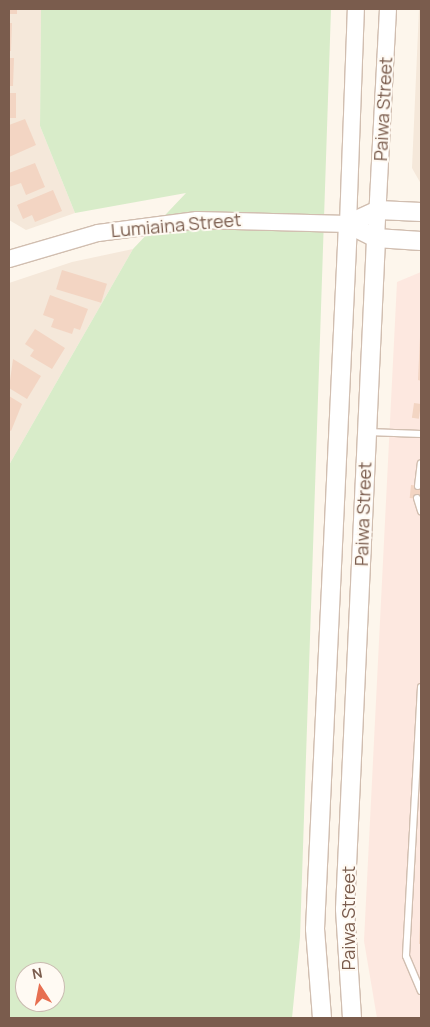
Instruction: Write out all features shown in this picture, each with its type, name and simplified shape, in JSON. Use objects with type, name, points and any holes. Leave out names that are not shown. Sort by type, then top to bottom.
[{"type":"main road","name":"Lumiaina Street","points":[[348,224],[378,210],[421,212]]},
{"type":"main road","name":"Lumiaina Street","points":[[348,224],[376,238],[421,241]]},
{"type":"main road","name":"Paiwa Street","points":[[322,1018],[315,929],[348,224]]},
{"type":"main road","name":"Paiwa Street","points":[[352,1018],[345,909],[376,238]]},
{"type":"street","name":"Paiwa Street","points":[[348,224],[356,9]]},
{"type":"street","name":"Paiwa Street","points":[[376,238],[388,9]]},
{"type":"street","name":"Lumiaina Street","points":[[9,259],[98,232],[169,223],[230,218],[348,224]]},
{"type":"lane","points":[[367,432],[421,434]]},
{"type":"lane","points":[[418,486],[421,463]]},
{"type":"lane","points":[[417,498],[421,510]]},
{"type":"lane","points":[[421,687],[406,956],[421,991]]},
{"type":"shaded area","points":[[9,9],[41,9],[40,126],[75,213],[26,230],[9,220]]},
{"type":"shaded area","points":[[419,9],[421,9],[421,184],[412,168]]},
{"type":"shaded area","points":[[133,249],[9,465],[9,283],[72,262]]},
{"type":"shaded area","points":[[421,272],[421,1018],[377,1018],[364,941],[397,282]]},
{"type":"green space","points":[[41,9],[331,9],[300,937],[292,1018],[9,1018],[9,465],[133,249],[186,193],[75,213],[40,126]]},
{"type":"building","points":[[9,9],[17,9],[17,14],[9,14]]},
{"type":"building","points":[[9,23],[12,23],[11,51],[9,51]]},
{"type":"building","points":[[9,58],[14,58],[13,86],[9,86]]},
{"type":"building","points":[[9,93],[16,93],[16,118],[9,118]]},
{"type":"building","points":[[25,119],[36,145],[9,157],[9,125]]},
{"type":"building","points":[[35,163],[45,187],[26,195],[21,183],[9,187],[9,173]]},
{"type":"building","points":[[53,190],[62,211],[35,222],[32,215],[23,219],[17,205]]},
{"type":"building","points":[[62,270],[107,284],[101,303],[56,289]]},
{"type":"building","points":[[50,295],[88,309],[80,330],[74,328],[72,334],[51,327],[54,319],[43,315]]},
{"type":"building","points":[[35,329],[65,348],[52,369],[30,356],[34,350],[25,344]]},
{"type":"building","points":[[421,336],[421,381],[418,380]]},
{"type":"building","points":[[13,359],[41,376],[27,399],[9,388]]},
{"type":"building","points":[[9,396],[22,404],[11,431],[9,430]]},
{"type":"building","points":[[414,403],[421,404],[419,419],[412,418]]},
{"type":"building","points":[[411,485],[421,486],[420,499],[410,498]]},
{"type":"building","points":[[420,919],[421,944],[419,944]]}]
